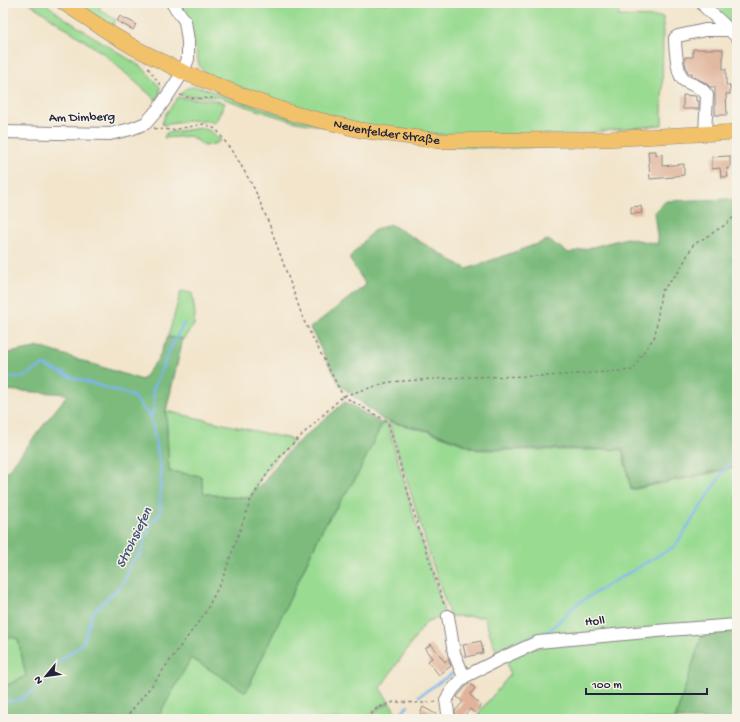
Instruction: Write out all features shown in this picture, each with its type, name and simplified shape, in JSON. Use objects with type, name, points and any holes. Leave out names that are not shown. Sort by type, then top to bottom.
[{"type":"main road","name":"Neuenfelder Straße","points":[[64,3],[118,38],[183,72],[246,98],[295,114],[360,130],[440,140],[605,139],[737,132]]},
{"type":"street","name":"Am Dimberg","points":[[3,132],[110,134],[130,129],[146,122],[164,102],[183,72],[188,59],[188,41],[185,21],[172,3]]},
{"type":"street","points":[[702,3],[733,34]]},
{"type":"street","points":[[705,134],[706,95],[700,87],[686,82],[679,73],[675,38],[705,30],[733,34]]},
{"type":"street","points":[[448,616],[454,653],[464,677]]},
{"type":"street","name":"Holl","points":[[446,700],[453,689],[464,677],[538,642],[737,625]]},
{"type":"street","points":[[446,700],[449,719]]},
{"type":"path","points":[[146,122],[157,130],[172,130],[204,124],[210,126],[217,130],[238,160],[255,190],[270,226],[304,321],[344,396],[388,422],[416,520],[448,616]]},
{"type":"path","points":[[737,173],[737,182]]},
{"type":"path","points":[[125,719],[206,613],[223,578],[251,499],[271,468],[284,452],[344,396],[389,382],[465,377],[548,376],[634,370],[640,357],[655,336],[661,292],[678,271],[693,245],[725,226],[737,214]]},
{"type":"path","points":[[367,719],[377,708],[394,702],[424,703],[446,700]]},
{"type":"green space","points":[[29,3],[45,3],[64,18],[143,68],[160,87],[160,94],[156,100],[104,54]]},
{"type":"green space","points":[[75,3],[103,3],[99,9],[116,20],[111,27]]},
{"type":"green space","points":[[176,3],[623,3],[618,16],[663,17],[662,125],[565,135],[425,135],[361,127],[306,112],[206,75],[199,65],[188,18]]},
{"type":"green space","points":[[705,3],[737,3],[737,32]]},
{"type":"green space","points":[[191,87],[205,89],[296,119],[562,147],[458,147],[296,122],[219,97],[187,96],[180,94],[185,89]]},
{"type":"green space","points":[[178,97],[214,100],[225,103],[215,123],[196,120],[165,125],[162,124],[165,115]]},
{"type":"green space","points":[[201,128],[211,131],[221,140],[217,143],[205,146],[190,136],[164,138],[166,133]]},
{"type":"green space","points":[[728,199],[737,202],[737,457],[734,467],[631,489],[623,449],[478,449],[431,431],[383,420],[340,385],[310,328],[366,285],[349,258],[373,231],[390,224],[467,269],[548,240],[569,253],[627,238],[658,244],[654,212],[666,201]]},
{"type":"green space","points":[[181,291],[192,293],[195,314],[194,325],[183,339],[168,337]]},
{"type":"green space","points":[[168,337],[183,339],[166,411],[169,471],[201,476],[204,493],[226,497],[250,498],[257,486],[259,488],[291,448],[345,402],[382,424],[357,476],[323,528],[246,692],[191,658],[157,719],[3,719],[3,687],[26,676],[18,639],[3,635],[3,477],[68,394],[3,390],[3,354],[40,347],[142,380],[158,359]]},
{"type":"green space","points":[[166,411],[295,440],[268,468],[250,498],[226,497],[203,493],[201,476],[169,471]]},
{"type":"green space","points":[[383,422],[387,423],[415,520],[446,617],[427,621],[380,688],[389,702],[377,708],[366,719],[157,719],[191,658],[246,692],[323,528],[357,476]]},
{"type":"green space","points":[[389,422],[431,432],[478,450],[622,450],[631,490],[735,468],[737,460],[737,622],[538,638],[498,657],[484,617],[450,616]]},
{"type":"green space","points":[[737,627],[737,719],[675,719],[704,629]]},
{"type":"green space","points":[[704,629],[675,719],[477,719],[480,711],[510,675],[506,657],[547,645]]},
{"type":"green space","points":[[3,635],[18,639],[26,676],[3,687]]},
{"type":"green space","points":[[390,703],[400,719],[369,719],[378,709]]},
{"type":"building","points":[[120,16],[136,24],[133,30],[117,21]]},
{"type":"building","points":[[693,49],[723,49],[723,69],[726,69],[726,85],[730,85],[730,94],[726,94],[727,115],[715,115],[715,87],[710,87],[706,83],[692,76],[692,73],[688,73],[685,57],[693,57]]},
{"type":"building","points":[[683,95],[696,96],[696,101],[699,101],[699,109],[683,109]]},
{"type":"building","points":[[648,151],[656,151],[656,155],[662,154],[662,166],[684,164],[684,175],[650,179]]},
{"type":"building","points":[[730,156],[730,168],[727,168],[728,177],[721,177],[720,168],[712,169],[712,157]]},
{"type":"building","points":[[641,206],[642,213],[631,214],[631,207]]},
{"type":"building","points":[[481,641],[483,653],[466,657],[463,645]]},
{"type":"building","points":[[431,644],[445,662],[448,659],[451,666],[439,675],[428,661],[432,658],[425,649]]},
{"type":"building","points":[[469,683],[475,688],[470,695],[481,705],[475,713],[470,709],[461,719],[459,719],[456,717],[455,711],[463,702],[457,697]]},
{"type":"building","points":[[423,707],[441,717],[441,719],[418,719]]},
{"type":"waterway","points":[[151,418],[154,406],[153,390],[171,347],[184,323]]},
{"type":"waterway","name":"Strohsiefen","points":[[3,377],[24,377],[43,365],[74,378],[133,396],[151,418],[161,469],[160,514],[151,522],[139,556],[131,562],[125,581],[93,612],[83,643],[55,665],[49,679],[20,700],[3,701]]},
{"type":"waterway","points":[[503,650],[527,638],[548,632],[577,604],[675,546],[727,466],[737,463]]},
{"type":"waterway","points":[[419,696],[453,673]]},
{"type":"waterway","points":[[394,719],[408,706]]}]
